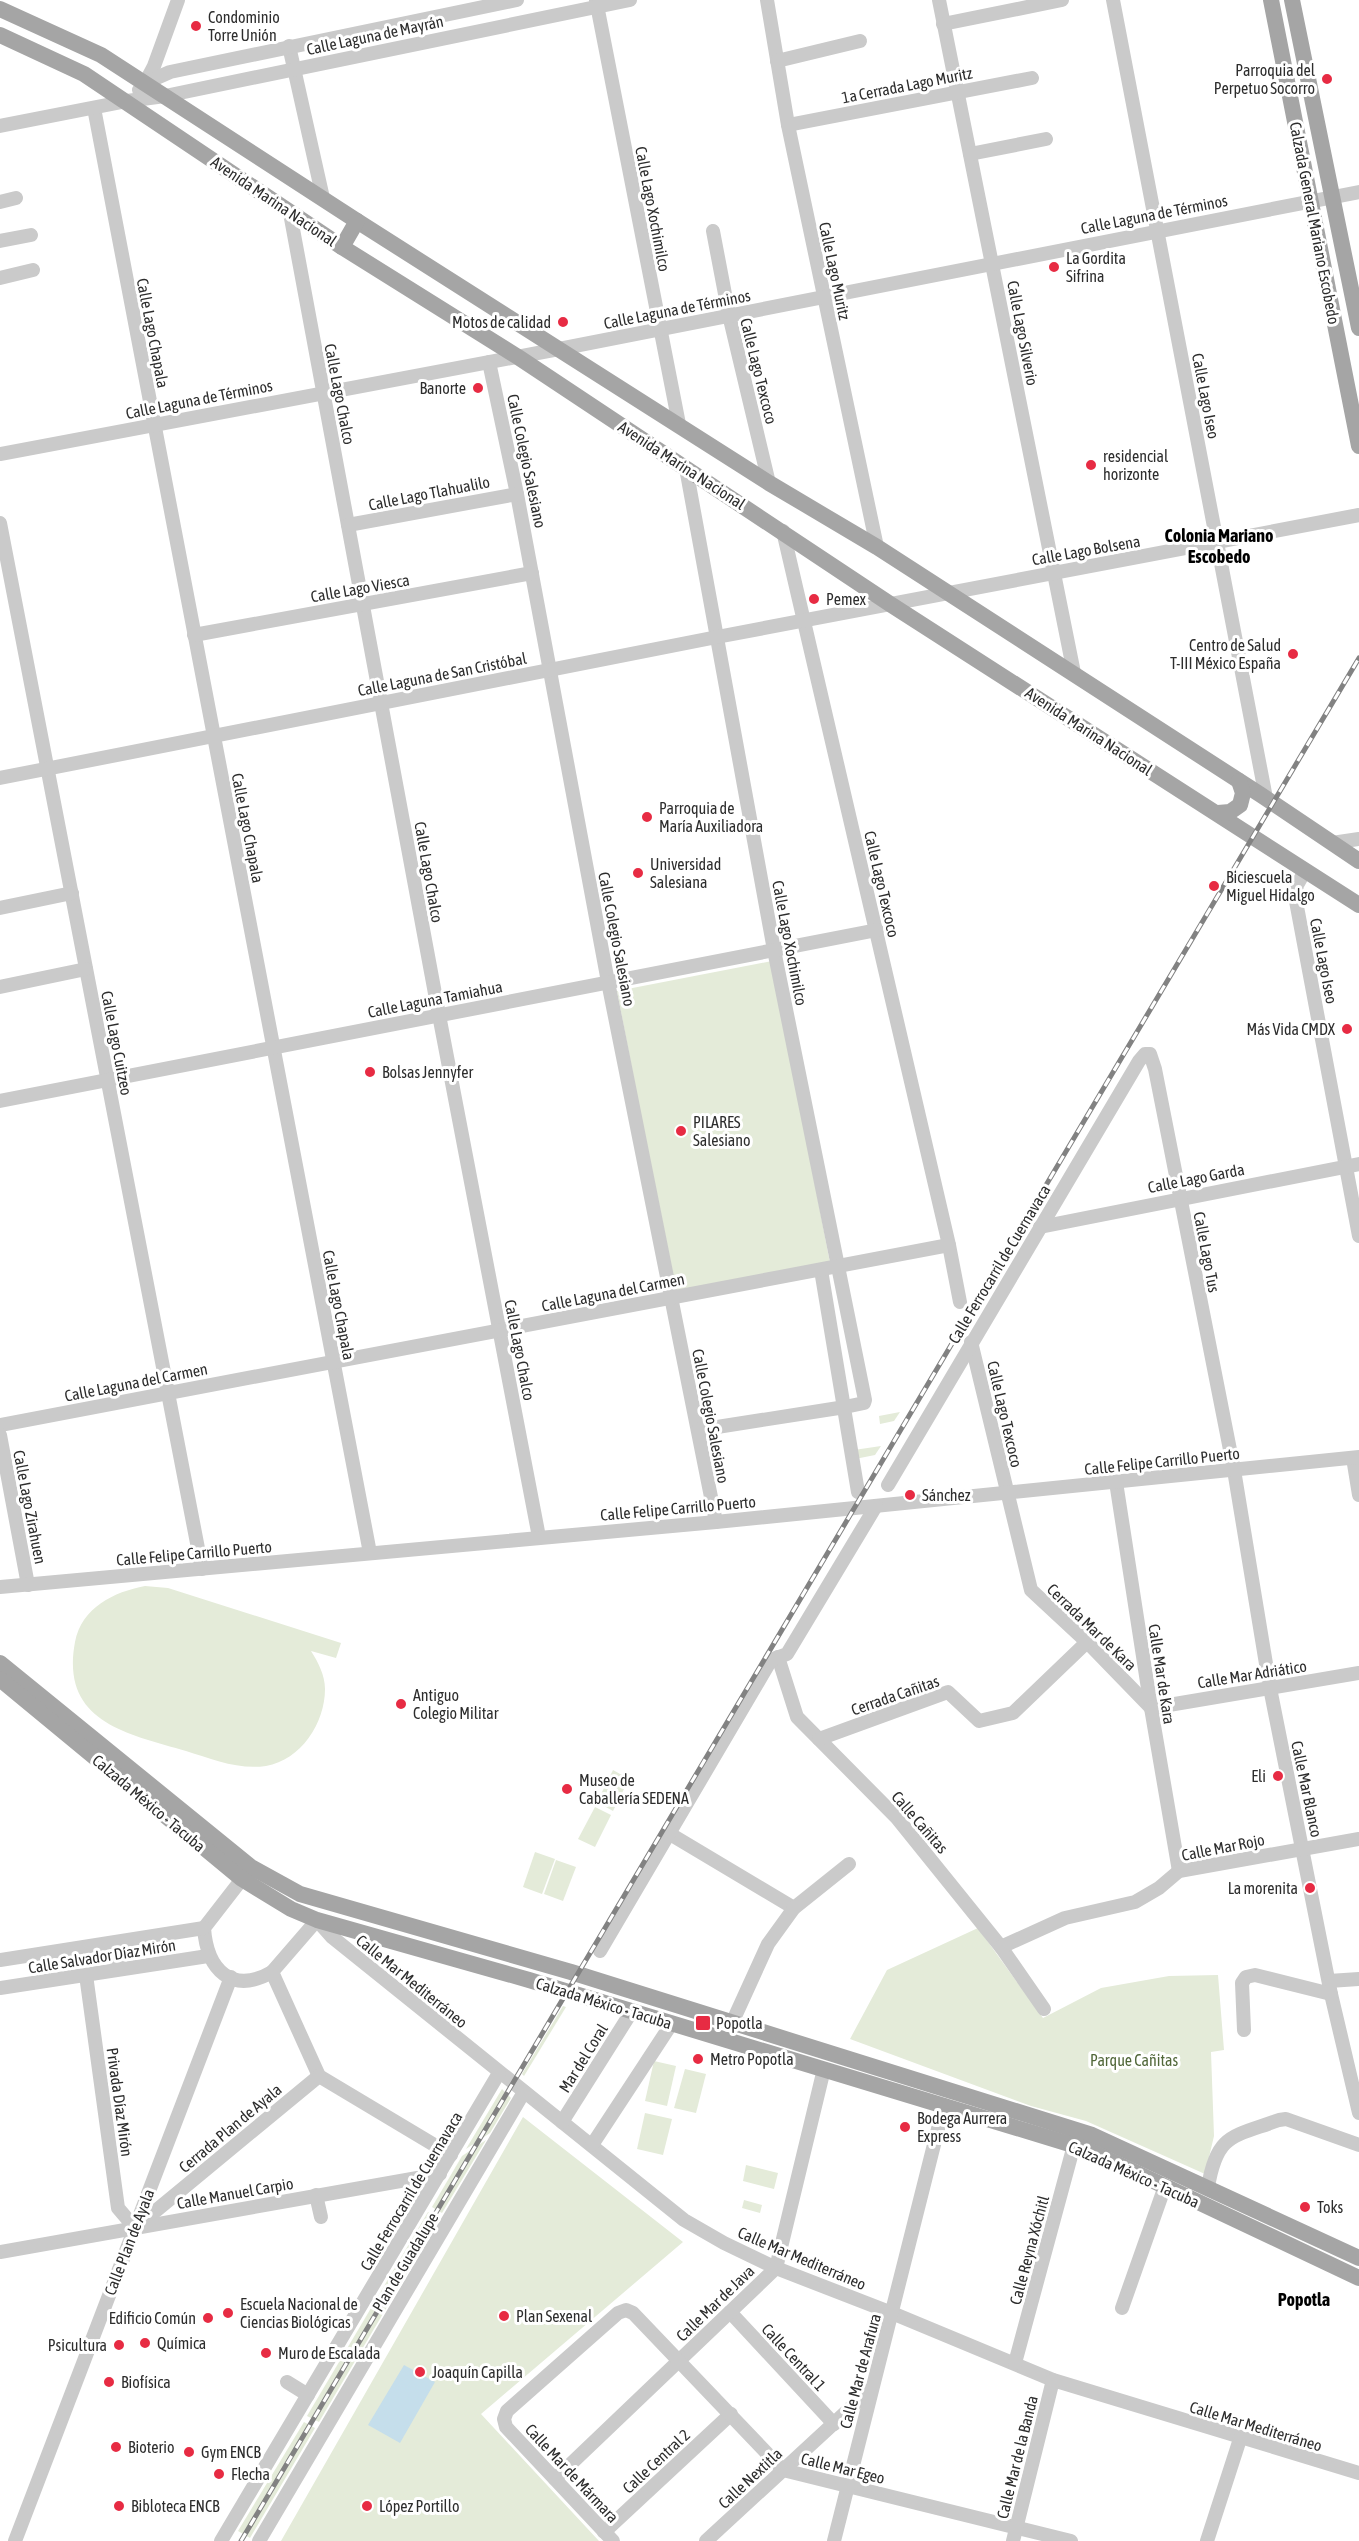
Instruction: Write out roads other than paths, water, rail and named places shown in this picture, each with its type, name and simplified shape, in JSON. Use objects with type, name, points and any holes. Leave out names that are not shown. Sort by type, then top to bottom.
[{"type":"main road","name":"Calzada General Mariano Escobedo","points":[[1271,0],[1359,446]]},
{"type":"main road","name":"Calzada General Mariano Escobedo","points":[[1292,0],[1334,196],[1359,328]]},
{"type":"main road","name":"Avenida Marina Nacional","points":[[0,9],[101,55],[769,483],[878,547],[1263,796],[1359,861]]},
{"type":"main road","name":"Avenida Marina Nacional","points":[[0,35],[84,74],[127,101],[342,247],[518,357],[890,604],[1359,905]]},
{"type":"main road","points":[[342,247],[357,221]]},
{"type":"main road","points":[[1218,813],[1230,812],[1240,805],[1243,793],[1239,781]]},
{"type":"main road","points":[[1239,827],[1241,806],[1249,799],[1263,796]]},
{"type":"main road","name":"Calzada México - Tacuba","points":[[0,1663],[246,1873],[322,1901],[539,1963],[1092,2135],[1359,2258]]},
{"type":"main road","name":"Calzada México - Tacuba","points":[[0,1679],[291,1909],[317,1920],[530,1980],[1074,2145],[1359,2278]]},
{"type":"main road","points":[[530,1980],[537,1980],[543,1976],[543,1967],[539,1963]]},
{"type":"main road","points":[[604,2003],[599,1994],[603,1986],[610,1985]]},
{"type":"street","points":[[145,83],[158,55],[177,0]]},
{"type":"street","name":"Calle Laguna de Mayrán","points":[[127,101],[145,83],[170,72],[517,0]]},
{"type":"street","name":"Calle Laguna de Mayrán","points":[[0,126],[127,101],[165,96],[596,3],[630,0]]},
{"type":"street","name":"Calle Lago Muritz","points":[[767,0],[788,125],[878,547]]},
{"type":"street","name":"Calle Lago Silverio","points":[[939,0],[1074,673]]},
{"type":"street","points":[[944,24],[1062,0]]},
{"type":"street","name":"Calle Lago Iseo","points":[[1113,0],[1263,796]]},
{"type":"street","name":"Calle Lago Xochimilco","points":[[596,3],[679,424]]},
{"type":"street","points":[[373,29],[378,51]]},
{"type":"street","points":[[777,61],[860,41]]},
{"type":"street","points":[[289,46],[323,198]]},
{"type":"street","points":[[158,55],[160,67],[170,72]]},
{"type":"street","name":"1a Cerrada Lago Muritz","points":[[788,125],[1032,78]]},
{"type":"street","name":"Calle Lago Chapala","points":[[94,108],[370,1553]]},
{"type":"street","points":[[970,154],[1046,139]]},
{"type":"street","name":"Calle Laguna de Términos","points":[[0,454],[518,357],[992,262],[1359,192]]},
{"type":"street","points":[[0,202],[16,198]]},
{"type":"street","name":"Calle Lago Chalco","points":[[290,213],[539,1537]]},
{"type":"street","name":"Calle Lago Texcoco","points":[[713,231],[729,315],[769,483]]},
{"type":"street","points":[[0,242],[31,235]]},
{"type":"street","points":[[0,278],[33,270]]},
{"type":"street","name":"Calle Colegio Salesiano","points":[[489,362],[517,494],[608,982],[716,1522]]},
{"type":"street","name":"Calle Lago Xochimilco","points":[[686,468],[774,950],[865,1400],[864,1403],[845,1407]]},
{"type":"street","name":"Calle Lago Tlahualilo","points":[[348,525],[517,494]]},
{"type":"street","name":"Calle Lago Bolsena","points":[[890,604],[1359,515]]},
{"type":"street","name":"Calle Lago Cuitzeo","points":[[0,523],[202,1569]]},
{"type":"street","name":"Calle Lago Texcoco","points":[[783,531],[877,930],[960,1302]]},
{"type":"street","name":"Calle Lago Viesca","points":[[194,635],[532,573]]},
{"type":"street","name":"Calle Laguna de San Cristóbal","points":[[0,778],[890,604]]},
{"type":"street","points":[[1332,843],[1359,839]]},
{"type":"street","name":"Calle Lago Iseo","points":[[1305,872],[1297,885],[1295,896],[1352,1165],[1359,1236]]},
{"type":"street","points":[[0,908],[72,893]]},
{"type":"street","name":"Calle Laguna Tamiahua","points":[[0,1101],[877,930]]},
{"type":"street","points":[[0,987],[86,969]]},
{"type":"street","name":"Calle Lago Tus","points":[[1139,1061],[1145,1054],[1150,1054],[1153,1060],[1234,1470]]},
{"type":"street","name":"Calle Ferrocarril de Cuernavaca","points":[[888,1485],[1139,1061]]},
{"type":"street","name":"Calle Lago Garda","points":[[1040,1227],[1352,1165]]},
{"type":"street","name":"Calle Laguna del Carmen","points":[[0,1425],[333,1360],[949,1245]]},
{"type":"street","points":[[820,1270],[858,1492]]},
{"type":"street","name":"Calle Lago Texcoco","points":[[971,1342],[1007,1492]]},
{"type":"street","points":[[698,1430],[845,1407]]},
{"type":"street","name":"Calle Lago Zirahuen","points":[[0,1436],[28,1585]]},
{"type":"street","points":[[1356,1457],[1359,1495]]},
{"type":"street","name":"Calle Felipe Carrillo Puerto","points":[[0,1587],[716,1522],[1356,1457]]},
{"type":"street","name":"Calle Mar Blanco","points":[[1234,1470],[1270,1688],[1330,1988],[1359,2113]]},
{"type":"street","name":"Calle Mar de Kara","points":[[1116,1482],[1179,1871]]},
{"type":"street","name":"Cerrada Mar de Kara","points":[[1007,1492],[1031,1590],[1087,1642],[1151,1708]]},
{"type":"street","points":[[600,1951],[771,1660],[787,1654],[876,1506]]},
{"type":"street","name":"Cerrada Cañitas","points":[[819,1739],[948,1692],[979,1721],[1013,1713],[1087,1642]]},
{"type":"street","name":"Calle Cañitas","points":[[778,1657],[798,1717],[897,1818],[1001,1947],[1044,2009]]},
{"type":"street","name":"Calle Mar Adriático","points":[[1151,1708],[1359,1673]]},
{"type":"street","points":[[669,1834],[795,1908]]},
{"type":"street","name":"Calle Mar Rojo","points":[[1001,1947],[1065,1918],[1135,1902],[1159,1888],[1179,1871],[1359,1839]]},
{"type":"street","points":[[732,2023],[768,1944],[795,1908],[849,1864]]},
{"type":"street","points":[[246,1873],[204,1928],[208,1956],[221,1972],[241,1981],[253,1980],[272,1972],[317,1920]]},
{"type":"street","name":"Calle Mar Mediterráneo","points":[[317,1920],[332,1937],[499,2073],[697,2229],[776,2268],[1053,2380],[1359,2474]]},
{"type":"street","name":"Calle Salvador Díaz Mirón","points":[[0,1960],[204,1928]]},
{"type":"street","points":[[111,1943],[120,1956],[115,1970]]},
{"type":"street","name":"Calle Salvador Díaz Mirón","points":[[0,1988],[208,1956]]},
{"type":"street","points":[[272,1972],[319,2076],[451,2156]]},
{"type":"street","name":"Privada Díaz Mirón","points":[[86,1975],[118,2208],[135,2228]]},
{"type":"street","points":[[1244,2030],[1242,1983],[1245,1977],[1256,1975],[1330,1988],[1359,1979]]},
{"type":"street","name":"Calle Plan de Ayala","points":[[15,2541],[231,1977]]},
{"type":"street","name":"Mar del Coral","points":[[562,2122],[632,2011]]},
{"type":"street","points":[[592,2145],[672,2023]]},
{"type":"street","name":"Calle Mar de Java","points":[[555,2479],[776,2268],[824,2069]]},
{"type":"street","name":"Calle Ferrocarril de Cuernavaca","points":[[221,2541],[499,2073]]},
{"type":"street","name":"Cerrada Plan de Ayala","points":[[135,2228],[319,2076]]},
{"type":"street","name":"Plan de Guadalupe","points":[[259,2541],[524,2092]]},
{"type":"street","name":"Calle Mar de Arafura","points":[[834,2541],[870,2390],[892,2313],[944,2105]]},
{"type":"street","points":[[1208,2187],[1213,2160],[1218,2148],[1226,2140],[1279,2120],[1286,2119],[1359,2145]]},
{"type":"street","name":"Calle Reyna Xóchitl","points":[[1015,2363],[1074,2145]]},
{"type":"street","name":"Calle Manuel Carpio","points":[[0,2252],[440,2174]]},
{"type":"street","points":[[1122,2308],[1165,2186]]},
{"type":"street","points":[[316,2195],[321,2217]]},
{"type":"street","name":"Calle Mar Egeo","points":[[506,2427],[504,2419],[507,2411],[618,2313],[626,2310],[633,2313],[783,2470],[848,2486],[1014,2535],[1071,2541]]},
{"type":"street","name":"Calle Central 1","points":[[730,2312],[834,2424]]},
{"type":"street","name":"Calle Mar de la Banda","points":[[1014,2535],[1053,2380]]},
{"type":"street","points":[[287,2382],[308,2395]]},
{"type":"street","name":"Calle Nextitla","points":[[706,2541],[870,2390]]},
{"type":"street","name":"Calle Central 2","points":[[608,2536],[731,2414]]},
{"type":"street","name":"Calle Mar de Mármara","points":[[506,2427],[608,2536]]},
{"type":"street","points":[[1207,2541],[1240,2439]]},
{"type":"water","points":[[404,2365],[435,2382],[400,2443],[368,2425]]},
{"type":"railway","points":[[241,2541],[1359,658]]},
{"type":"place","name":"Condominio Torre Unión","points":[[196,26]]},
{"type":"place","name":"Parroquia del Perpetuo Socorro","points":[[1327,79]]},
{"type":"place","name":"La Gordita Sifrina","points":[[1054,267]]},
{"type":"place","name":"Motos de calidad","points":[[563,322]]},
{"type":"place","name":"Banorte","points":[[478,388]]},
{"type":"place","name":"residencial horizonte","points":[[1091,465]]},
{"type":"place","name":"Pemex","points":[[814,599]]},
{"type":"place","name":"Centro de Salud T-III México España","points":[[1293,654]]},
{"type":"place","name":"Parroquia de María Auxiliadora","points":[[647,817]]},
{"type":"place","name":"Universidad Salesiana","points":[[638,873]]},
{"type":"place","name":"Biciescuela Miguel Hidalgo","points":[[1214,886]]},
{"type":"place","name":"Más Vida CMDX","points":[[1347,1029]]},
{"type":"place","name":"Bolsas Jennyfer","points":[[370,1072]]},
{"type":"place","name":"PILARES Salesiano","points":[[681,1131]]},
{"type":"place","name":"Sánchez","points":[[910,1495]]},
{"type":"place","name":"Antiguo Colegio Militar","points":[[401,1704]]},
{"type":"place","name":"Eli","points":[[1278,1776]]},
{"type":"place","name":"Museo de Caballería SEDENA","points":[[567,1789]]},
{"type":"place","name":"La morenita","points":[[1310,1888]]},
{"type":"place","name":"Popotla","points":[[703,2023]]},
{"type":"place","name":"Metro Popotla","points":[[698,2059]]},
{"type":"place","name":"Bodega Aurrera Express","points":[[905,2127]]},
{"type":"place","name":"Toks","points":[[1305,2207]]},
{"type":"place","name":"Escuela Nacional de Ciencias Biológicas","points":[[228,2313]]},
{"type":"place","name":"Plan Sexenal","points":[[504,2316]]},
{"type":"place","name":"Edificio Común","points":[[208,2318]]},
{"type":"place","name":"Química","points":[[145,2343]]},
{"type":"place","name":"Psicultura","points":[[119,2345]]},
{"type":"place","name":"Muro de Escalada","points":[[266,2353]]},
{"type":"place","name":"Joaquín Capilla","points":[[420,2372]]},
{"type":"place","name":"Biofísica","points":[[109,2382]]},
{"type":"place","name":"Bioterio","points":[[116,2447]]},
{"type":"place","name":"Gym ENCB","points":[[189,2452]]},
{"type":"place","name":"Flecha","points":[[219,2474]]},
{"type":"place","name":"Bibloteca ENCB","points":[[119,2506]]},
{"type":"place","name":"López Portillo","points":[[367,2506]]},
{"type":"district","name":"Colonia Mariano Escobedo","points":[[1219,546]]},
{"type":"district","name":"Popotla","points":[[1304,2300]]},
{"type":"park label","name":"Parque Cañitas","points":[[1134,2060]]}]
